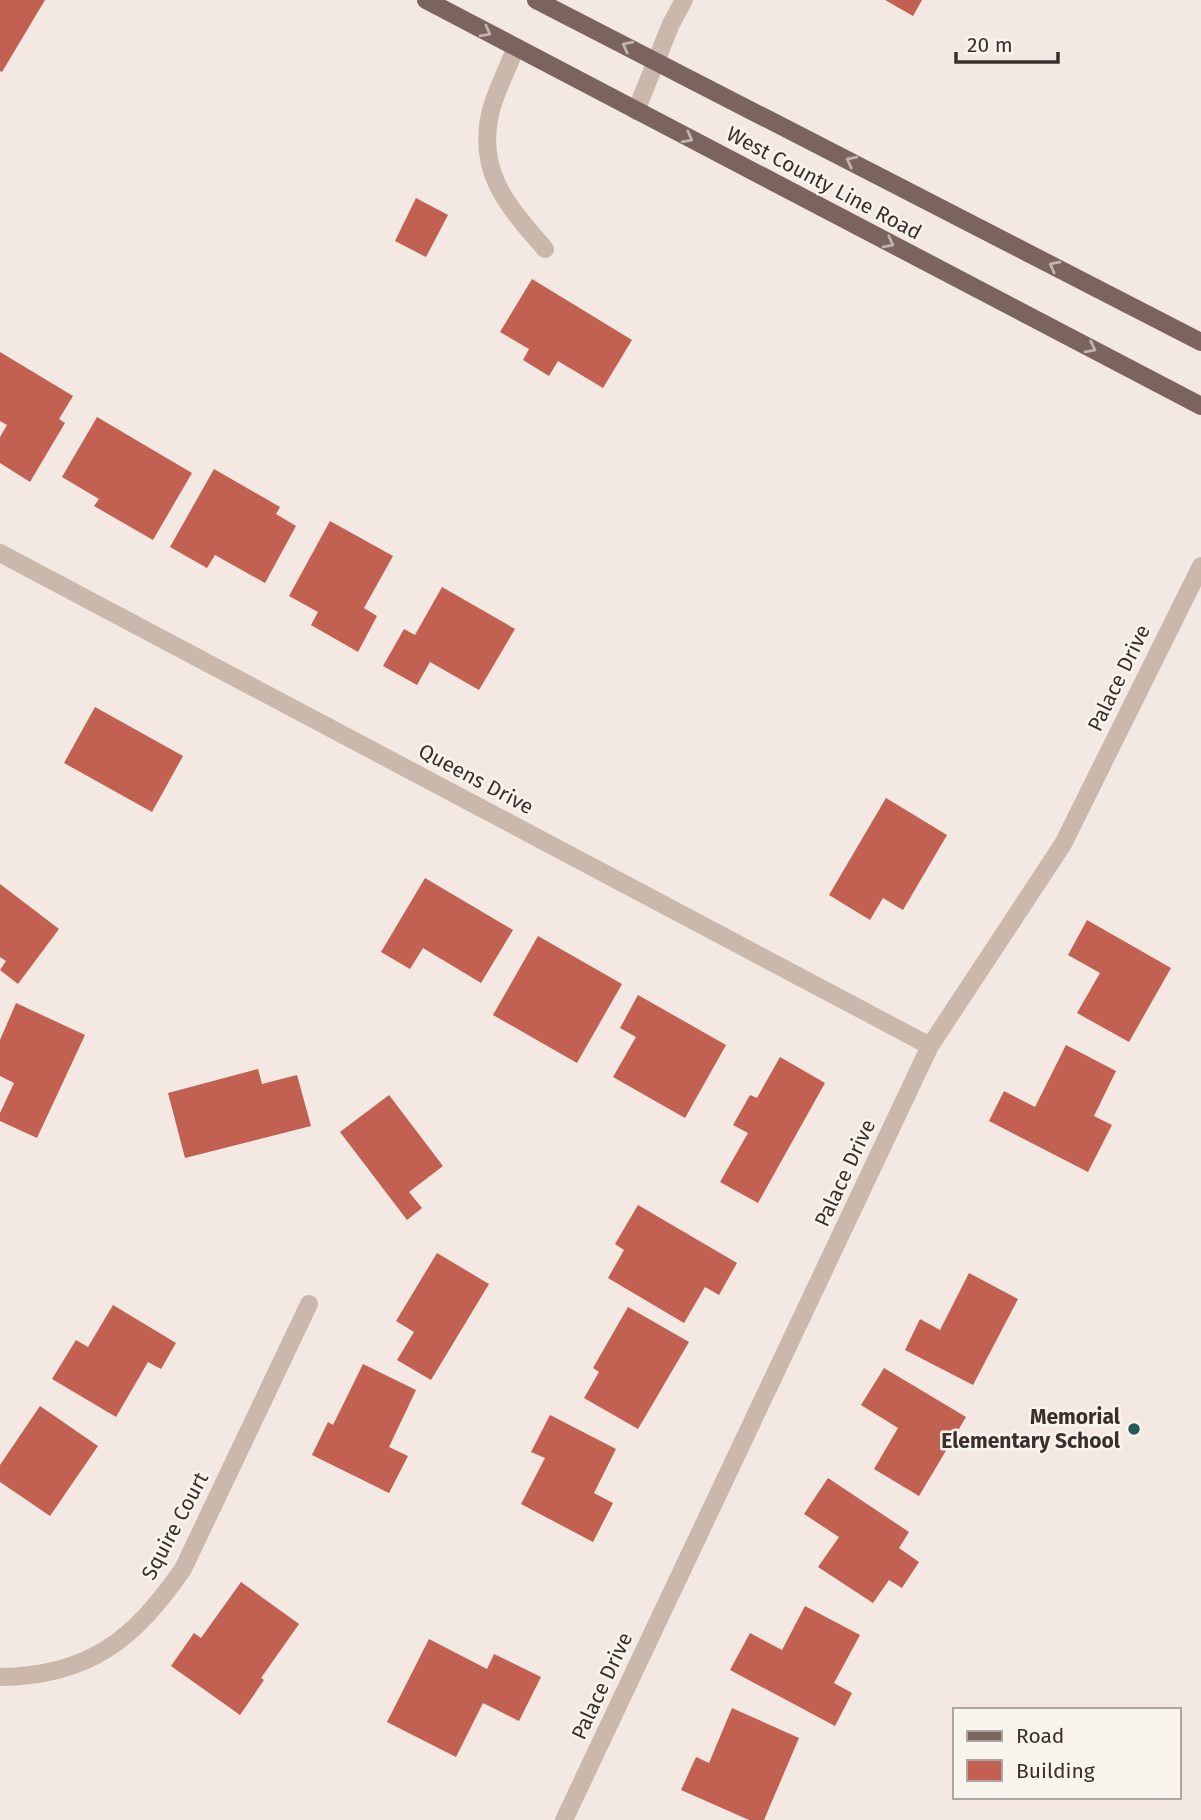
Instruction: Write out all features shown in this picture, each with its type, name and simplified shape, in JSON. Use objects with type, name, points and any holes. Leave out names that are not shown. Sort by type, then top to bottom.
[{"type":"main road","name":"West County Line Road","points":[[426,0],[1201,406]]},
{"type":"main road","name":"West County Line Road","points":[[536,0],[1201,342]]},
{"type":"street","points":[[636,111],[671,24],[684,0]]},
{"type":"street","points":[[516,47],[490,113],[487,155],[495,184],[512,211],[545,249]]},
{"type":"street","name":"Queens Drive","points":[[0,553],[930,1046]]},
{"type":"street","name":"Palace Drive","points":[[564,1820],[930,1046],[1063,844],[1201,565]]},
{"type":"street","name":"Squire Court","points":[[0,1677],[46,1673],[90,1659],[120,1642],[158,1605],[183,1569],[309,1304]]},
{"type":"building","points":[[0,0],[45,0],[2,72],[0,71]]},
{"type":"building","points":[[885,0],[922,0],[913,16]]},
{"type":"building","points":[[416,198],[448,215],[426,257],[395,241]]},
{"type":"building","points":[[532,279],[632,340],[603,388],[558,361],[549,376],[523,360],[529,349],[500,332]]},
{"type":"building","points":[[0,352],[73,396],[59,419],[65,423],[30,482],[0,463],[0,437],[7,425],[0,421]]},
{"type":"building","points":[[97,417],[192,473],[153,540],[94,506],[99,499],[62,477]]},
{"type":"building","points":[[214,469],[280,507],[276,514],[296,526],[265,583],[215,555],[207,568],[170,547]]},
{"type":"building","points":[[330,521],[393,556],[364,608],[377,616],[358,652],[311,625],[318,612],[289,596]]},
{"type":"building","points":[[442,587],[515,629],[479,690],[430,662],[417,685],[383,666],[404,629],[415,635]]},
{"type":"building","points":[[95,707],[183,756],[152,812],[64,763]]},
{"type":"building","points":[[886,798],[947,835],[903,910],[883,898],[870,920],[829,895]]},
{"type":"building","points":[[425,878],[513,930],[481,983],[423,948],[410,969],[381,952]]},
{"type":"building","points":[[0,884],[59,929],[18,984],[0,970],[6,961],[0,957]]},
{"type":"building","points":[[1087,920],[1171,968],[1129,1042],[1077,1013],[1100,973],[1068,955]]},
{"type":"building","points":[[538,936],[622,984],[577,1063],[493,1015]]},
{"type":"building","points":[[638,995],[726,1045],[685,1118],[613,1077],[636,1037],[620,1028]]},
{"type":"building","points":[[16,1003],[85,1035],[37,1138],[0,1121],[0,1113],[14,1083],[0,1076],[0,1040]]},
{"type":"building","points":[[1066,1045],[1116,1071],[1094,1116],[1112,1125],[1088,1172],[989,1121],[1004,1091],[1035,1107]]},
{"type":"building","points":[[780,1057],[825,1083],[758,1203],[720,1182],[748,1133],[733,1125],[750,1095],[757,1098]]},
{"type":"building","points":[[258,1069],[262,1084],[297,1075],[311,1126],[185,1158],[168,1093]]},
{"type":"building","points":[[389,1095],[443,1166],[409,1192],[422,1208],[407,1220],[340,1132]]},
{"type":"building","points":[[638,1205],[737,1263],[719,1295],[705,1287],[684,1323],[608,1278],[624,1250],[615,1244]]},
{"type":"building","points":[[437,1253],[489,1284],[431,1380],[397,1360],[414,1332],[396,1321]]},
{"type":"building","points":[[969,1273],[1018,1299],[973,1385],[905,1350],[920,1319],[940,1330]]},
{"type":"building","points":[[113,1305],[176,1343],[161,1369],[148,1362],[116,1417],[52,1379],[76,1340],[88,1347]]},
{"type":"building","points":[[628,1307],[689,1342],[638,1429],[584,1398],[599,1372],[593,1368]]},
{"type":"building","points":[[363,1364],[416,1390],[389,1447],[408,1456],[389,1493],[312,1455],[328,1422],[333,1425]]},
{"type":"building","points":[[884,1368],[966,1417],[919,1496],[874,1469],[898,1428],[861,1405]]},
{"type":"building","points":[[40,1406],[98,1446],[50,1516],[0,1482],[0,1465]]},
{"type":"building","points":[[550,1415],[616,1449],[594,1493],[613,1503],[593,1542],[521,1504],[545,1458],[531,1452]]},
{"type":"building","points":[[828,1478],[909,1532],[899,1548],[919,1562],[902,1588],[889,1580],[873,1603],[818,1567],[839,1537],[804,1514]]},
{"type":"building","points":[[241,1582],[299,1624],[261,1678],[264,1680],[240,1715],[171,1666],[194,1633],[201,1638]]},
{"type":"building","points":[[805,1606],[860,1635],[834,1683],[852,1693],[835,1726],[730,1670],[750,1633],[782,1650]]},
{"type":"building","points":[[429,1639],[487,1669],[494,1654],[541,1677],[519,1721],[483,1703],[456,1757],[387,1722]]},
{"type":"building","points":[[732,1708],[799,1738],[764,1820],[749,1820],[681,1790],[696,1757],[709,1763]]},
{"type":"place","name":"Memorial Elementary School","points":[[1134,1429]]}]
